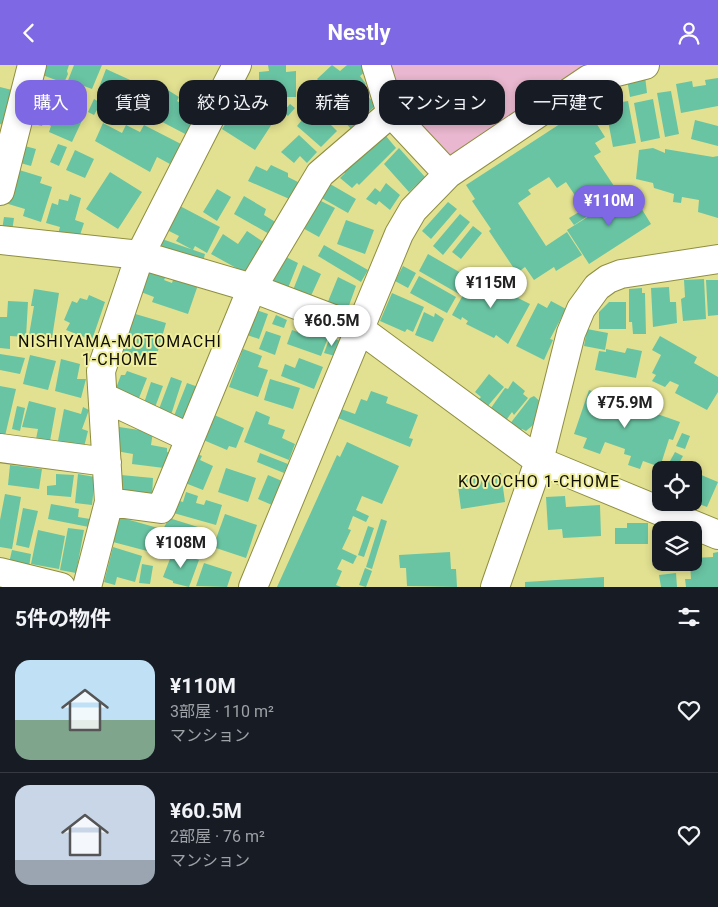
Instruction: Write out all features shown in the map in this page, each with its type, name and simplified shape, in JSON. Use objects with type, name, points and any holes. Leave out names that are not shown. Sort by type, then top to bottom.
[{"type":"street","points":[[0,191],[32,65]]},
{"type":"street","points":[[87,587],[110,502],[101,371],[140,255],[237,65]]},
{"type":"street","points":[[376,65],[381,80]]},
{"type":"street","points":[[254,587],[399,234],[413,210],[448,174],[589,79],[646,65]]},
{"type":"street","points":[[110,502],[161,509],[252,288],[320,174],[379,123]]},
{"type":"street","points":[[402,125],[448,174]]},
{"type":"street","points":[[0,240],[140,255],[252,288],[360,329],[539,461],[718,535]]},
{"type":"street","points":[[494,587],[539,461],[571,333],[581,309],[597,287],[608,279],[621,274],[718,259]]},
{"type":"street","points":[[103,397],[190,438]]},
{"type":"street","points":[[0,447],[107,463]]},
{"type":"street","points":[[0,572],[61,587]]},
{"type":"shaded area","points":[[384,65],[593,65],[559,80],[515,80],[515,112],[505,119],[505,80],[389,80]]},
{"type":"shaded area","points":[[413,125],[497,125],[454,156],[441,156]]},
{"type":"building","points":[[40,65],[69,65],[65,80],[56,80],[37,73]]},
{"type":"building","points":[[74,65],[102,65],[92,89],[87,87],[87,80],[68,80]]},
{"type":"building","points":[[268,65],[286,65],[286,72],[296,71],[296,97],[287,97],[287,80],[259,80],[259,72],[269,71]]},
{"type":"building","points":[[332,65],[340,71],[347,65],[363,65],[367,70],[360,76],[363,80],[317,79]]},
{"type":"building","points":[[106,69],[130,80],[102,80]]},
{"type":"building","points":[[645,76],[647,93],[630,97],[627,79]]},
{"type":"building","points":[[718,78],[718,106],[681,113],[676,84],[692,81],[693,87],[706,85],[705,80]]},
{"type":"building","points":[[0,87],[12,90],[4,125],[0,124]]},
{"type":"building","points":[[169,91],[179,97],[177,101],[179,102],[179,125],[195,125],[189,136],[168,125]]},
{"type":"building","points":[[671,91],[679,134],[665,137],[657,93]]},
{"type":"building","points":[[369,97],[376,105],[369,112]]},
{"type":"building","points":[[94,99],[97,101],[97,110],[94,115],[88,112]]},
{"type":"building","points":[[653,99],[660,138],[641,142],[634,103]]},
{"type":"building","points":[[628,101],[636,143],[613,147],[609,125],[623,125],[623,102]]},
{"type":"building","points":[[290,104],[295,108],[288,116],[287,115],[287,107]]},
{"type":"building","points":[[695,120],[718,126],[718,146],[691,139]]},
{"type":"building","points":[[49,125],[80,125],[72,142],[49,132],[51,126]]},
{"type":"building","points":[[102,125],[107,125],[122,133],[126,125],[140,132],[144,125],[181,144],[170,164],[157,157],[150,172],[95,141]]},
{"type":"building","points":[[225,125],[271,125],[255,150],[222,129]]},
{"type":"building","points":[[331,125],[337,131],[321,147],[297,126]]},
{"type":"building","points":[[558,125],[597,125],[605,137],[595,143],[601,152],[594,156],[620,195],[574,225],[569,218],[584,209],[566,182],[557,188],[549,177],[528,190],[531,194],[518,203],[546,246],[567,232],[582,255],[556,271],[554,267],[534,280],[525,267],[517,273],[489,231],[491,229],[472,201],[475,199],[466,185]]},
{"type":"building","points":[[381,130],[396,148],[359,185],[357,183],[352,188],[340,178],[345,173],[341,169]]},
{"type":"building","points":[[299,135],[317,152],[307,163],[300,156],[294,163],[281,152]]},
{"type":"building","points":[[58,144],[67,147],[59,166],[50,162]]},
{"type":"building","points":[[21,145],[36,149],[31,166],[17,162]]},
{"type":"building","points":[[399,148],[425,177],[409,192],[384,164]]},
{"type":"building","points":[[653,148],[665,153],[665,149],[713,157],[718,156],[718,218],[698,212],[699,200],[682,197],[681,203],[673,202],[674,194],[654,188],[653,183],[636,179],[639,150]]},
{"type":"building","points":[[75,150],[94,159],[85,178],[66,170]]},
{"type":"building","points":[[271,165],[288,173],[288,177],[298,182],[294,201],[248,181],[256,166],[267,171]]},
{"type":"building","points":[[16,169],[42,177],[40,183],[52,187],[41,222],[23,216],[25,209],[5,203]]},
{"type":"building","points":[[110,172],[142,192],[118,229],[86,209]]},
{"type":"building","points":[[325,181],[356,199],[348,213],[318,196]]},
{"type":"building","points":[[386,183],[400,195],[390,210],[379,201],[376,205],[366,199],[375,188],[380,192]]},
{"type":"building","points":[[217,189],[231,197],[217,221],[203,212]]},
{"type":"building","points":[[630,190],[651,224],[589,264],[567,230]]},
{"type":"building","points":[[70,194],[81,198],[75,220],[84,223],[80,235],[72,233],[70,238],[58,234],[60,227],[46,223],[52,203],[58,205],[59,199],[68,201]]},
{"type":"building","points":[[244,196],[266,209],[264,215],[277,223],[271,235],[234,214]]},
{"type":"building","points":[[315,198],[335,208],[319,237],[299,226]]},
{"type":"building","points":[[448,202],[457,209],[431,239],[422,231]]},
{"type":"building","points":[[178,205],[220,227],[207,253],[195,246],[193,250],[176,241],[179,236],[165,229]]},
{"type":"building","points":[[460,214],[470,222],[443,255],[433,246]]},
{"type":"building","points":[[4,217],[14,218],[12,232],[2,230]]},
{"type":"building","points":[[346,220],[374,230],[365,254],[337,244]]},
{"type":"building","points":[[473,226],[482,233],[461,259],[452,252]]},
{"type":"building","points":[[247,231],[265,243],[247,274],[211,254],[223,234],[238,244]]},
{"type":"building","points":[[162,239],[205,254],[203,262],[159,247]]},
{"type":"building","points":[[324,245],[368,270],[361,282],[318,256]]},
{"type":"building","points":[[278,253],[298,263],[288,288],[268,280]]},
{"type":"building","points":[[428,254],[468,277],[459,294],[419,271]]},
{"type":"building","points":[[303,265],[321,274],[310,298],[293,290]]},
{"type":"building","points":[[403,266],[416,273],[408,288],[395,281]]},
{"type":"building","points":[[148,270],[166,276],[164,280],[172,283],[175,274],[199,282],[188,314],[152,302],[154,297],[141,292]]},
{"type":"building","points":[[474,275],[494,285],[496,282],[512,290],[510,294],[530,304],[508,344],[496,335],[494,338],[466,324],[468,321],[462,317],[461,320],[452,315]]},
{"type":"building","points":[[419,276],[456,297],[447,313],[410,293]]},
{"type":"building","points":[[338,277],[356,286],[347,311],[327,304]]},
{"type":"building","points":[[704,279],[706,319],[683,321],[681,299],[685,297],[684,280]]},
{"type":"building","points":[[706,280],[718,280],[718,315],[708,316]]},
{"type":"building","points":[[669,287],[670,302],[676,302],[677,323],[653,327],[651,288]]},
{"type":"building","points":[[642,288],[642,293],[645,293],[646,334],[633,334],[632,322],[629,322],[629,289]]},
{"type":"building","points":[[34,289],[59,293],[52,338],[29,335],[34,306],[31,306]]},
{"type":"building","points":[[392,293],[424,307],[413,332],[407,329],[405,332],[380,321]]},
{"type":"building","points":[[89,295],[105,302],[92,340],[66,330],[70,323],[64,320],[72,301],[77,303],[80,298],[87,300]]},
{"type":"building","points":[[8,301],[28,302],[26,337],[10,336],[10,349],[0,348],[0,317],[7,317]]},
{"type":"building","points":[[551,301],[566,309],[550,339],[553,340],[544,360],[516,346],[538,303],[547,308]]},
{"type":"building","points":[[609,302],[626,302],[626,329],[599,329],[599,312]]},
{"type":"building","points":[[250,308],[268,314],[259,339],[241,333]]},
{"type":"building","points":[[424,312],[434,317],[435,313],[444,319],[433,342],[415,335]]},
{"type":"building","points":[[132,313],[166,323],[156,358],[141,355],[140,359],[120,353]]},
{"type":"building","points":[[276,315],[287,320],[284,328],[272,324]]},
{"type":"building","points":[[306,327],[329,335],[321,356],[287,344],[292,330],[303,334]]},
{"type":"building","points":[[587,329],[608,333],[605,350],[584,346]]},
{"type":"building","points":[[266,331],[281,336],[275,355],[259,349]]},
{"type":"building","points":[[660,336],[697,357],[694,363],[718,377],[718,392],[707,410],[675,393],[679,385],[670,381],[665,387],[652,381],[656,375],[652,373],[661,355],[652,350]]},
{"type":"building","points":[[330,337],[340,341],[335,356],[324,353]]},
{"type":"building","points":[[627,348],[642,351],[636,378],[595,370],[599,351],[606,352],[606,349],[625,353]]},
{"type":"building","points":[[243,349],[262,356],[258,367],[268,370],[258,397],[229,387]]},
{"type":"building","points":[[0,354],[25,358],[20,374],[0,370]]},
{"type":"building","points":[[30,355],[56,361],[48,390],[23,384]]},
{"type":"building","points":[[299,358],[323,367],[314,389],[281,376],[285,364],[295,368]]},
{"type":"building","points":[[61,359],[80,364],[77,379],[86,379],[81,398],[55,391]]},
{"type":"building","points":[[127,371],[147,378],[137,403],[113,396],[121,375],[125,375]]},
{"type":"building","points":[[489,374],[504,387],[487,407],[478,400],[481,397],[475,392]]},
{"type":"building","points":[[171,377],[182,381],[171,415],[159,409]]},
{"type":"building","points":[[270,379],[300,388],[293,409],[264,400]]},
{"type":"building","points":[[513,381],[525,391],[523,394],[528,398],[514,415],[512,412],[507,419],[503,419],[495,415],[497,413],[491,408],[505,388],[508,389]]},
{"type":"building","points":[[151,382],[163,386],[154,410],[143,406]]},
{"type":"building","points":[[187,383],[201,388],[189,421],[174,416]]},
{"type":"building","points":[[0,386],[16,389],[5,436],[0,434]]},
{"type":"building","points":[[589,390],[680,422],[673,440],[669,439],[662,461],[652,461],[652,464],[643,461],[640,469],[628,465],[631,456],[624,454],[625,449],[605,442],[600,454],[583,448],[587,438],[574,434]]},
{"type":"building","points":[[371,391],[388,397],[386,403],[418,415],[409,438],[413,439],[410,447],[338,418],[341,409],[355,414],[361,399],[367,401]]},
{"type":"building","points":[[534,396],[544,405],[535,416],[539,420],[526,431],[522,429],[518,433],[509,425],[530,398]]},
{"type":"building","points":[[29,401],[56,408],[50,441],[36,439],[38,429],[22,427]]},
{"type":"building","points":[[17,406],[25,408],[20,431],[12,429]]},
{"type":"building","points":[[83,407],[89,410],[82,429],[88,431],[84,447],[58,441],[64,409],[81,414]]},
{"type":"building","points":[[256,411],[270,417],[268,424],[285,430],[282,438],[295,444],[289,460],[244,442]]},
{"type":"building","points":[[212,414],[244,428],[236,448],[229,446],[227,450],[201,439]]},
{"type":"building","points":[[119,427],[153,432],[151,445],[167,448],[167,452],[172,453],[164,468],[132,464],[133,454],[116,451]]},
{"type":"building","points":[[682,433],[690,436],[685,449],[676,446]]},
{"type":"building","points":[[347,442],[399,466],[382,504],[362,496],[356,510],[369,516],[366,522],[353,516],[348,529],[351,530],[342,549],[357,556],[353,564],[342,559],[337,569],[342,571],[336,585],[341,587],[277,587],[337,455],[340,457]]},
{"type":"building","points":[[193,452],[202,456],[200,460],[213,466],[203,490],[180,481]]},
{"type":"building","points":[[675,452],[683,456],[680,461],[670,461]]},
{"type":"building","points":[[260,453],[288,464],[284,473],[257,462]]},
{"type":"building","points":[[10,465],[42,469],[39,489],[8,485]]},
{"type":"building","points":[[226,468],[256,478],[248,502],[218,492]]},
{"type":"building","points":[[501,473],[505,502],[461,509],[457,479]]},
{"type":"building","points":[[56,474],[74,475],[71,497],[47,495],[47,486],[56,485]]},
{"type":"building","points":[[78,474],[95,477],[92,505],[75,503]]},
{"type":"building","points":[[121,475],[153,478],[152,497],[119,494]]},
{"type":"building","points":[[268,475],[282,481],[272,505],[258,499]]},
{"type":"building","points":[[702,475],[718,482],[707,507],[702,505]]},
{"type":"building","points":[[186,492],[198,496],[196,503],[204,505],[206,500],[222,505],[216,525],[170,512],[173,499],[183,502]]},
{"type":"building","points":[[5,494],[21,497],[12,549],[0,547],[0,520]]},
{"type":"building","points":[[565,496],[566,507],[600,505],[601,536],[563,538],[562,529],[548,530],[546,497]]},
{"type":"building","points":[[51,504],[79,509],[78,517],[90,519],[89,527],[48,519]]},
{"type":"building","points":[[23,508],[38,511],[29,548],[16,545]]},
{"type":"building","points":[[225,514],[257,525],[246,558],[213,547]]},
{"type":"building","points":[[119,517],[158,528],[151,552],[113,542]]},
{"type":"building","points":[[169,518],[198,527],[195,535],[201,537],[199,545],[161,533]]},
{"type":"building","points":[[381,519],[387,521],[372,569],[366,567]]},
{"type":"building","points":[[627,523],[648,523],[648,544],[615,544],[615,528],[627,528]]},
{"type":"building","points":[[368,526],[374,528],[364,557],[358,555]]},
{"type":"building","points":[[68,528],[84,530],[76,573],[60,570]]},
{"type":"building","points":[[38,530],[65,536],[59,569],[31,564]]},
{"type":"building","points":[[113,547],[142,556],[135,582],[117,577],[115,585],[104,582]]},
{"type":"building","points":[[12,550],[31,554],[29,567],[9,563]]},
{"type":"building","points":[[173,551],[199,560],[189,587],[173,583],[173,581],[163,577]]},
{"type":"building","points":[[450,552],[451,569],[456,569],[457,587],[407,586],[406,568],[400,568],[399,555]]},
{"type":"building","points":[[718,552],[718,587],[686,587],[685,579],[691,579],[690,571],[702,571],[702,558],[713,557],[713,553]]},
{"type":"building","points":[[204,563],[232,572],[227,587],[196,586]]},
{"type":"building","points":[[142,564],[153,566],[150,584],[139,583]]},
{"type":"building","points":[[365,568],[372,571],[366,587],[359,585]]},
{"type":"building","points":[[676,573],[677,587],[661,587],[659,575]]},
{"type":"building","points":[[604,577],[604,587],[525,587],[525,582]]},
{"type":"district","name":"NISHIYAMA-MOTOMACHI 1-CHOME","points":[[120,350]]},
{"type":"district","name":"KOYOCHO 1-CHOME","points":[[539,481]]}]
